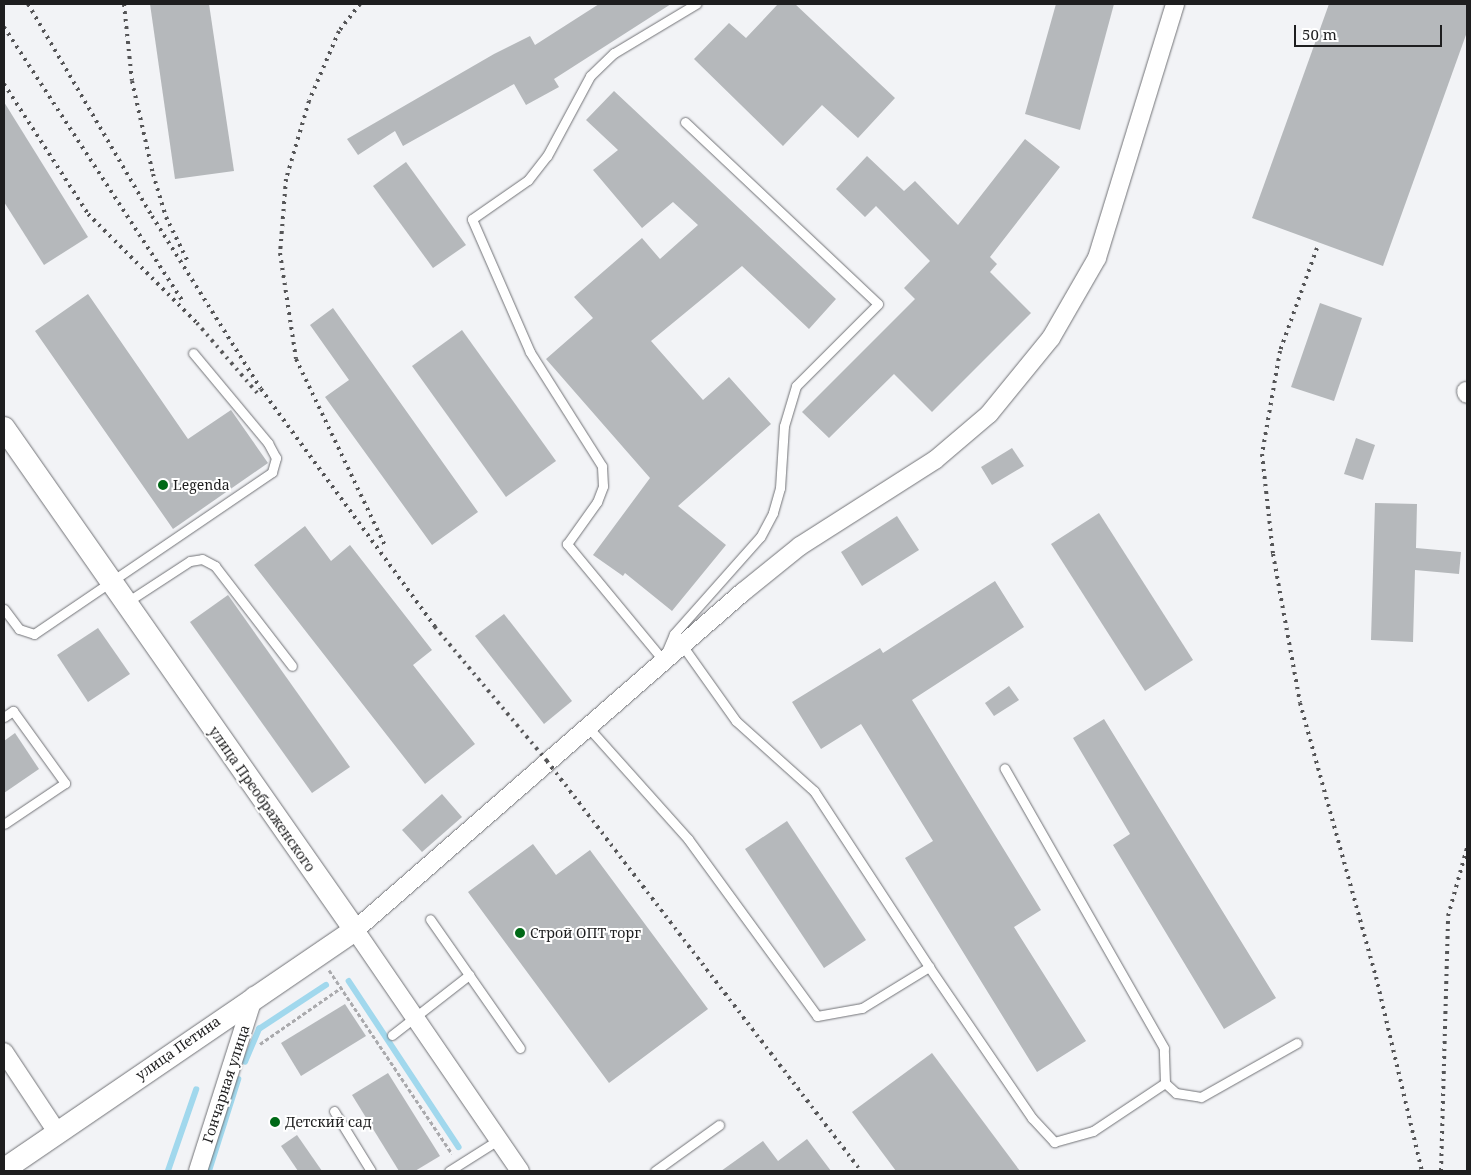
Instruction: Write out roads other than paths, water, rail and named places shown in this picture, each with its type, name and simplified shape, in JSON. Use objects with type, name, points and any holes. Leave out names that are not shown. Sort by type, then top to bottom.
[{"type":"street","points":[[355,930],[587,726],[800,546],[935,460],[989,414],[1051,338],[1097,258],[1175,4]]},
{"type":"street","name":"улица Преображенского","points":[[4,428],[125,604],[355,930],[520,1171]]},
{"type":"street","name":"улица Петина","points":[[4,1169],[254,996],[355,930]]},
{"type":"street","name":"Гончарная улица","points":[[198,1171],[254,996]]},
{"type":"street","points":[[4,1052],[57,1132]]},
{"type":"lane","points":[[685,122],[878,304],[796,386],[784,426],[780,488],[773,513],[760,537],[674,634],[664,660],[567,544],[597,502],[604,486],[602,466],[530,352],[472,219],[528,180],[547,156],[590,76],[614,54],[696,4]]},
{"type":"lane","points":[[4,609],[19,629],[34,634],[272,472],[276,458],[268,443],[193,353]]},
{"type":"lane","points":[[125,604],[190,561],[202,559],[215,566],[292,666]]},
{"type":"lane","points":[[682,645],[736,721],[814,791],[929,967],[1032,1118],[1054,1142],[1093,1131],[1165,1083]]},
{"type":"lane","points":[[4,717],[13,711],[65,783],[4,824]]},
{"type":"lane","points":[[587,726],[688,839],[818,1016],[862,1008],[929,967]]},
{"type":"lane","points":[[1004,768],[1164,1048],[1165,1083],[1176,1093],[1200,1097],[1297,1043]]},
{"type":"lane","points":[[430,919],[520,1048]]},
{"type":"lane","points":[[392,1035],[469,975]]},
{"type":"lane","points":[[334,1111],[371,1171]]},
{"type":"lane","points":[[655,1171],[719,1125]]},
{"type":"lane","points":[[448,1171],[498,1140]]},
{"type":"waterway","points":[[349,981],[459,1147]]},
{"type":"waterway","points":[[245,1062],[259,1029],[326,985]]},
{"type":"waterway","points":[[209,1171],[238,1080]]},
{"type":"waterway","points":[[168,1171],[196,1090]]},
{"type":"railway","points":[[28,4],[152,216],[261,389],[435,627],[547,761],[861,1171]]},
{"type":"railway","points":[[124,4],[132,81],[153,174],[166,217],[188,262]]},
{"type":"railway","points":[[360,4],[339,31],[309,101],[286,179],[280,253],[296,359],[385,546]]},
{"type":"railway","points":[[4,27],[182,300]]},
{"type":"railway","points":[[4,84],[88,214],[197,323],[258,394]]},
{"type":"railway","points":[[1317,248],[1280,351],[1262,454],[1273,554],[1300,703],[1376,977],[1422,1171]]},
{"type":"railway","points":[[1441,1171],[1448,916],[1467,848]]},
{"type":"place","name":"Legenda","points":[[163,485]]},
{"type":"place","name":"Строй ОПТ торг","points":[[520,933]]},
{"type":"place","name":"Детский сад","points":[[275,1122]]}]
